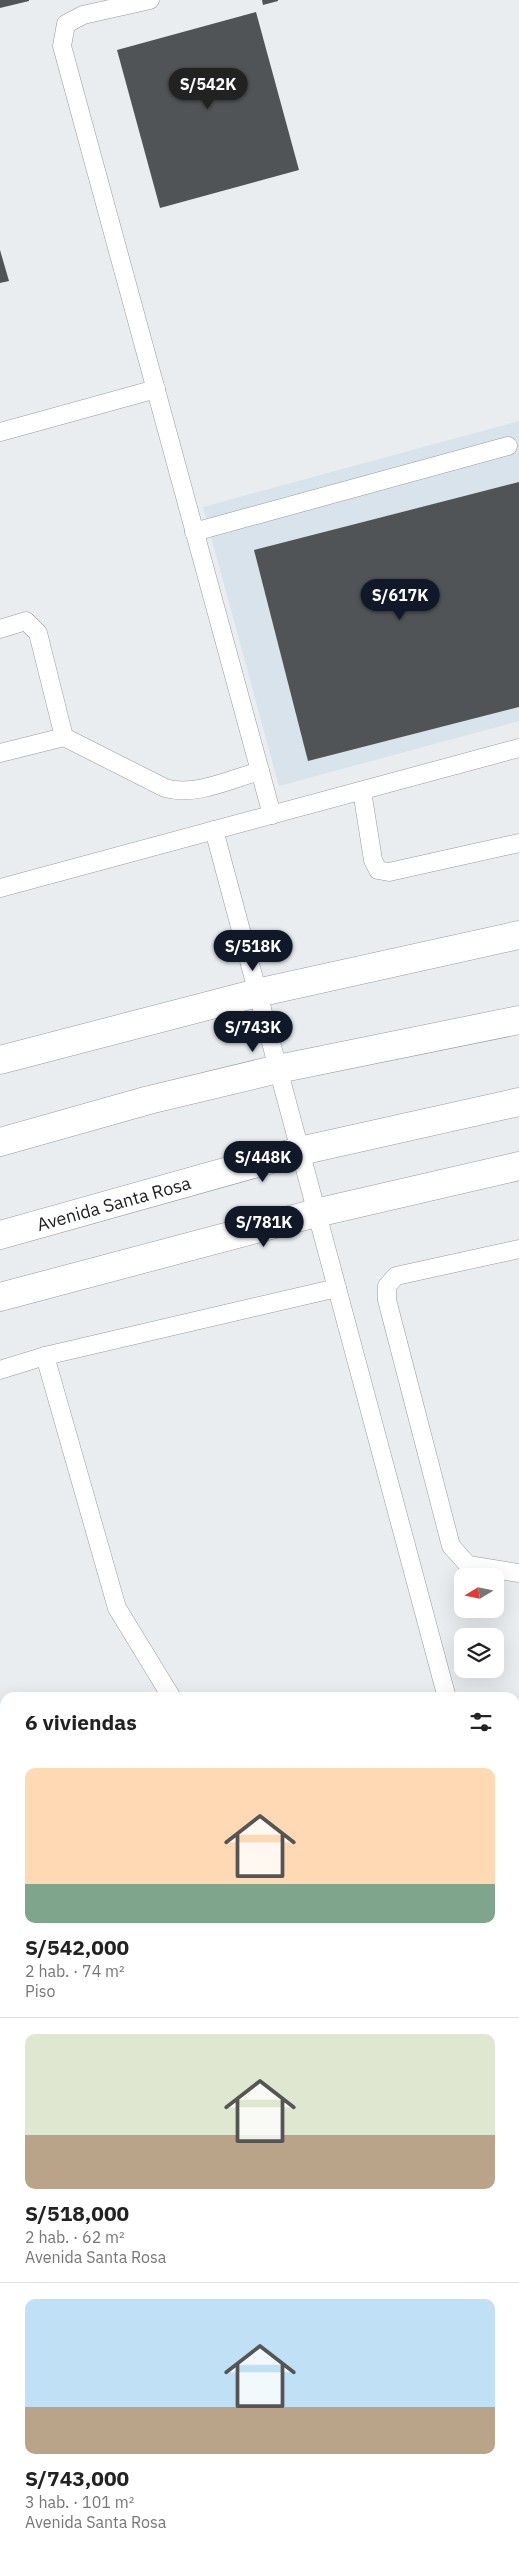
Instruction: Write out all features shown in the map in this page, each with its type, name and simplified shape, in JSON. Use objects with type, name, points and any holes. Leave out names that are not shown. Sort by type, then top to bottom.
[{"type":"street","points":[[0,1060],[257,993],[519,935]]},
{"type":"street","points":[[0,1142],[148,1100],[278,1069],[519,1020]]},
{"type":"street","name":"Avenida Santa Rosa","points":[[0,1235],[300,1151],[519,1102]]},
{"type":"street","points":[[0,1297],[316,1213],[519,1166]]},
{"type":"lane","points":[[150,0],[83,15],[74,19],[66,24],[62,46],[272,815]]},
{"type":"lane","points":[[0,432],[156,389]]},
{"type":"lane","points":[[194,532],[508,446]]},
{"type":"lane","points":[[0,629],[26,621],[38,634],[64,736]]},
{"type":"lane","points":[[0,753],[64,736],[165,788],[177,792],[195,790],[260,771]]},
{"type":"lane","points":[[0,888],[519,748]]},
{"type":"lane","points":[[362,791],[372,860],[378,870],[389,872],[519,843]]},
{"type":"lane","points":[[214,830],[445,1692]]},
{"type":"lane","points":[[519,1249],[396,1276],[387,1286],[387,1300],[451,1546],[468,1565],[519,1573]]},
{"type":"lane","points":[[0,1370],[45,1356],[337,1288]]},
{"type":"lane","points":[[45,1356],[117,1608],[168,1692]]},
{"type":"shaded area","points":[[519,421],[519,721],[279,786],[203,507]]},
{"type":"building","points":[[0,0],[29,0],[29,1],[0,8]]},
{"type":"building","points":[[262,0],[278,0],[278,1],[263,5]]},
{"type":"building","points":[[256,12],[299,170],[160,208],[117,50]]},
{"type":"building","points":[[0,250],[9,281],[0,283]]},
{"type":"building","points":[[519,482],[519,707],[308,761],[254,550]]}]
